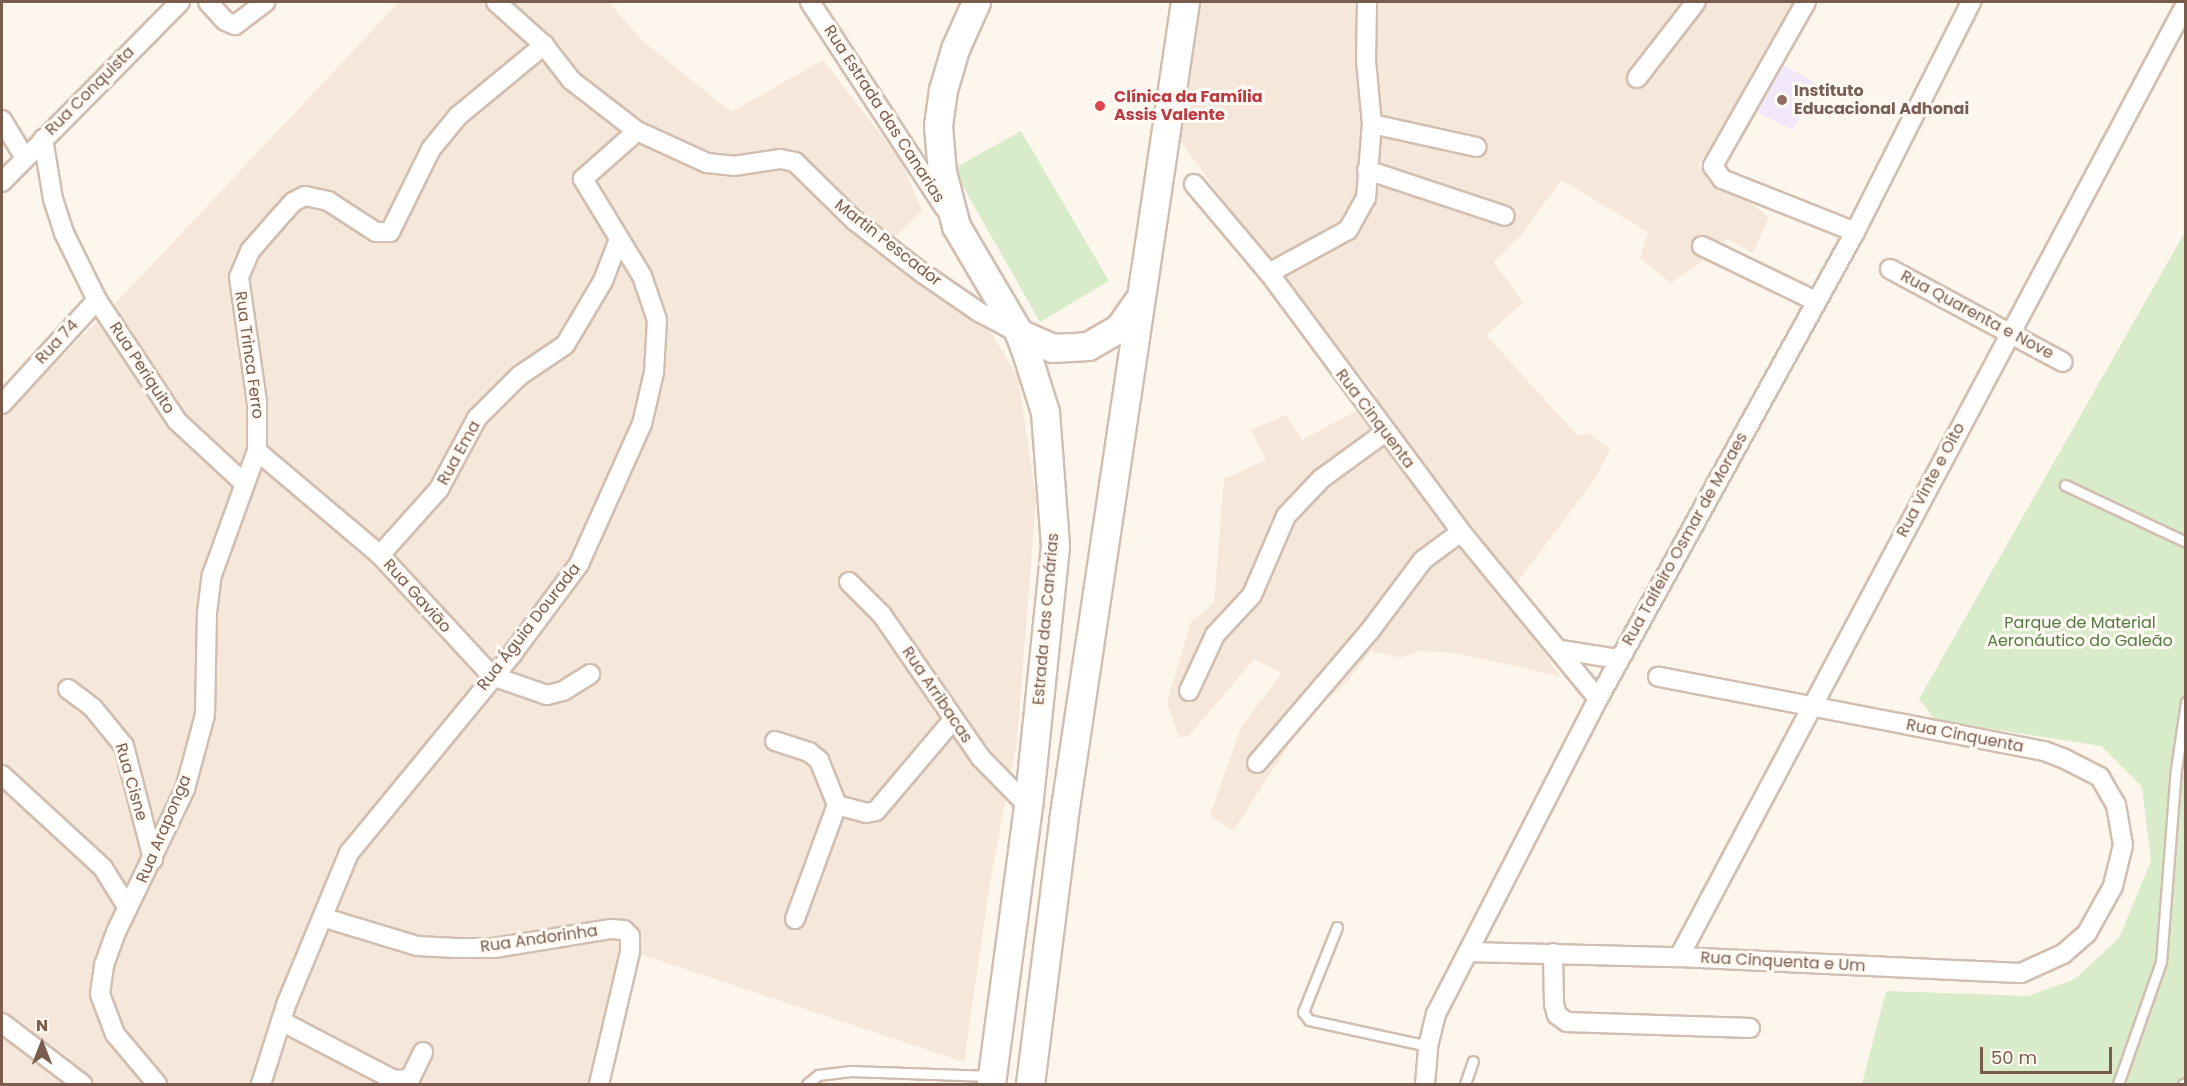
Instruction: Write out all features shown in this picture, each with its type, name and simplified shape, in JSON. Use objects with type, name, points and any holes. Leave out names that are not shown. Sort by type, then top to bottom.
[{"type":"main road","name":"Estrada das Canárias","points":[[976,2],[955,49],[938,126],[942,172],[956,226],[1019,333],[1045,412],[1055,546],[1028,806],[991,1080]]},
{"type":"main road","points":[[1030,1084],[1063,821],[1139,298],[1185,2]]},
{"type":"main road","points":[[1019,333],[1052,348],[1088,346],[1119,328],[1139,298]]},
{"type":"street","name":"Rua Conquista","points":[[2,182],[180,2]]},
{"type":"street","points":[[208,2],[225,21],[235,25],[265,2]]},
{"type":"street","name":"Martin Pescador","points":[[496,2],[544,45],[571,80],[637,131],[706,163],[734,166],[780,159],[795,162],[855,221],[911,264],[979,312],[1019,333]]},
{"type":"street","name":"Rua Estrada das Canarias","points":[[810,2],[956,226]]},
{"type":"street","points":[[1269,273],[1348,230],[1366,198],[1372,124],[1366,60],[1368,2]]},
{"type":"street","points":[[1636,78],[1696,2]]},
{"type":"street","points":[[1806,2],[1713,166],[1722,179],[1855,232]]},
{"type":"street","name":"Rua Taifeiro Osmar de Moraes","points":[[1425,1084],[1428,1046],[1437,1014],[1468,952],[1619,659],[1855,232],[1971,2]]},
{"type":"street","name":"Rua Vinte e Oito","points":[[1679,957],[2186,4]]},
{"type":"street","name":"Rua Trinca Ferro","points":[[244,483],[257,451],[257,402],[239,299],[239,277],[250,251],[293,202],[305,196],[328,201],[376,232],[390,232],[431,149],[458,116],[544,45]]},
{"type":"street","points":[[2,120],[25,158]]},
{"type":"street","points":[[1372,124],[1477,147]]},
{"type":"street","name":"Rua Águia Dourada","points":[[261,1084],[281,1021],[325,918],[349,853],[579,564],[642,424],[654,372],[657,320],[642,276],[583,179],[637,131]]},
{"type":"street","points":[[43,139],[53,199],[97,300]]},
{"type":"street","points":[[1367,170],[1505,216]]},
{"type":"street","name":"Rua Cinquenta","points":[[1194,184],[1269,273],[1384,433],[1461,532],[1561,650],[1598,699]]},
{"type":"street","name":"Rua Ema","points":[[380,555],[439,489],[477,418],[519,376],[547,360],[565,345],[584,318],[619,239]]},
{"type":"street","points":[[1702,246],[1816,301]]},
{"type":"street","name":"Rua Quarenta e Nove","points":[[1890,269],[2010,331],[2063,362]]},
{"type":"street","name":"Rua 74","points":[[2,404],[97,300]]},
{"type":"street","name":"Rua Periquito","points":[[97,300],[177,421],[244,483]]},
{"type":"street","points":[[1189,692],[1215,635],[1252,595],[1286,516],[1321,479],[1384,433]]},
{"type":"street","name":"Rua Gavião","points":[[257,451],[380,555],[492,676],[547,695],[563,692],[590,674]]},
{"type":"street","name":"Rua Araponga","points":[[157,1084],[115,1034],[100,993],[104,965],[128,908],[185,789],[205,715],[207,613],[212,575],[244,483]]},
{"type":"street","points":[[1257,763],[1356,648],[1423,560],[1461,532]]},
{"type":"street","name":"Rua Arribacas","points":[[849,582],[882,615],[981,758],[1028,806]]},
{"type":"street","points":[[1561,650],[1619,659]]},
{"type":"street","name":"Rua Cinquenta","points":[[1658,677],[2044,751],[2100,777],[2116,805],[2122,845],[2113,886],[2087,933]]},
{"type":"street","name":"Rua Cisne","points":[[68,689],[93,708],[124,746],[153,859]]},
{"type":"street","points":[[837,805],[866,813],[876,811],[953,720]]},
{"type":"street","points":[[775,741],[809,752],[819,760],[837,805],[795,919]]},
{"type":"street","points":[[2,775],[103,868],[128,908]]},
{"type":"street","name":"Rua Andorinha","points":[[325,918],[417,946],[456,948],[526,944],[617,928],[630,936],[630,952],[599,1084]]},
{"type":"street","name":"Rua Cinquenta e Um","points":[[1468,952],[1679,957],[2021,973],[2063,954],[2087,933]]},
{"type":"street","points":[[1553,953],[1554,1004],[1557,1016],[1567,1022],[1750,1028]]},
{"type":"street","points":[[281,1021],[394,1080],[410,1079],[423,1052]]},
{"type":"street","points":[[2,1023],[76,1083]]},
{"type":"lane","points":[[2065,485],[2186,542]]},
{"type":"lane","points":[[2118,1084],[2161,962],[2176,769],[2186,702]]},
{"type":"lane","points":[[1337,927],[1303,1012],[1309,1020],[1428,1046]]},
{"type":"lane","points":[[1465,1084],[1473,1061]]},
{"type":"lane","points":[[807,1084],[818,1075],[851,1071],[991,1080]]},
{"type":"shaded area","points":[[399,2],[608,2],[644,42],[731,112],[823,60],[901,161],[922,211],[881,250],[990,332],[1018,376],[1036,499],[1017,742],[990,882],[964,1062],[640,954],[605,1084],[2,1084],[2,417],[132,286]]},
{"type":"shaded area","points":[[1200,2],[1799,2],[1737,118],[1698,165],[1769,217],[1753,253],[1727,238],[1717,251],[1671,283],[1640,258],[1648,232],[1561,180],[1521,235],[1494,262],[1523,303],[1486,335],[1577,435],[1589,434],[1610,449],[1594,480],[1516,584],[1504,594],[1560,676],[1456,653],[1418,651],[1401,658],[1371,651],[1346,683],[1310,713],[1233,831],[1210,815],[1241,727],[1282,673],[1254,659],[1188,737],[1179,737],[1167,702],[1191,622],[1214,603],[1224,479],[1266,460],[1251,430],[1286,415],[1302,440],[1369,404],[1377,395],[1288,290],[1177,136]]},
{"type":"shaded area","name":"Instituto Educacional Adhonai","points":[[1777,61],[1817,84],[1793,130],[1751,109]]},
{"type":"green space","points":[[1021,131],[1109,281],[1040,322],[953,169]]},
{"type":"green space","name":"Parque de Material Aeronáutico do Galeão","points":[[2185,232],[2185,1084],[1862,1084],[1886,991],[2028,996],[2075,979],[2119,938],[2151,861],[2142,787],[2101,746],[1935,720],[1919,699]]},
{"type":"place","name":"Instituto Educacional Adhonai","points":[[1782,100]]},
{"type":"place","name":"Clínica da Família Assis Valente","points":[[1100,106]]}]
